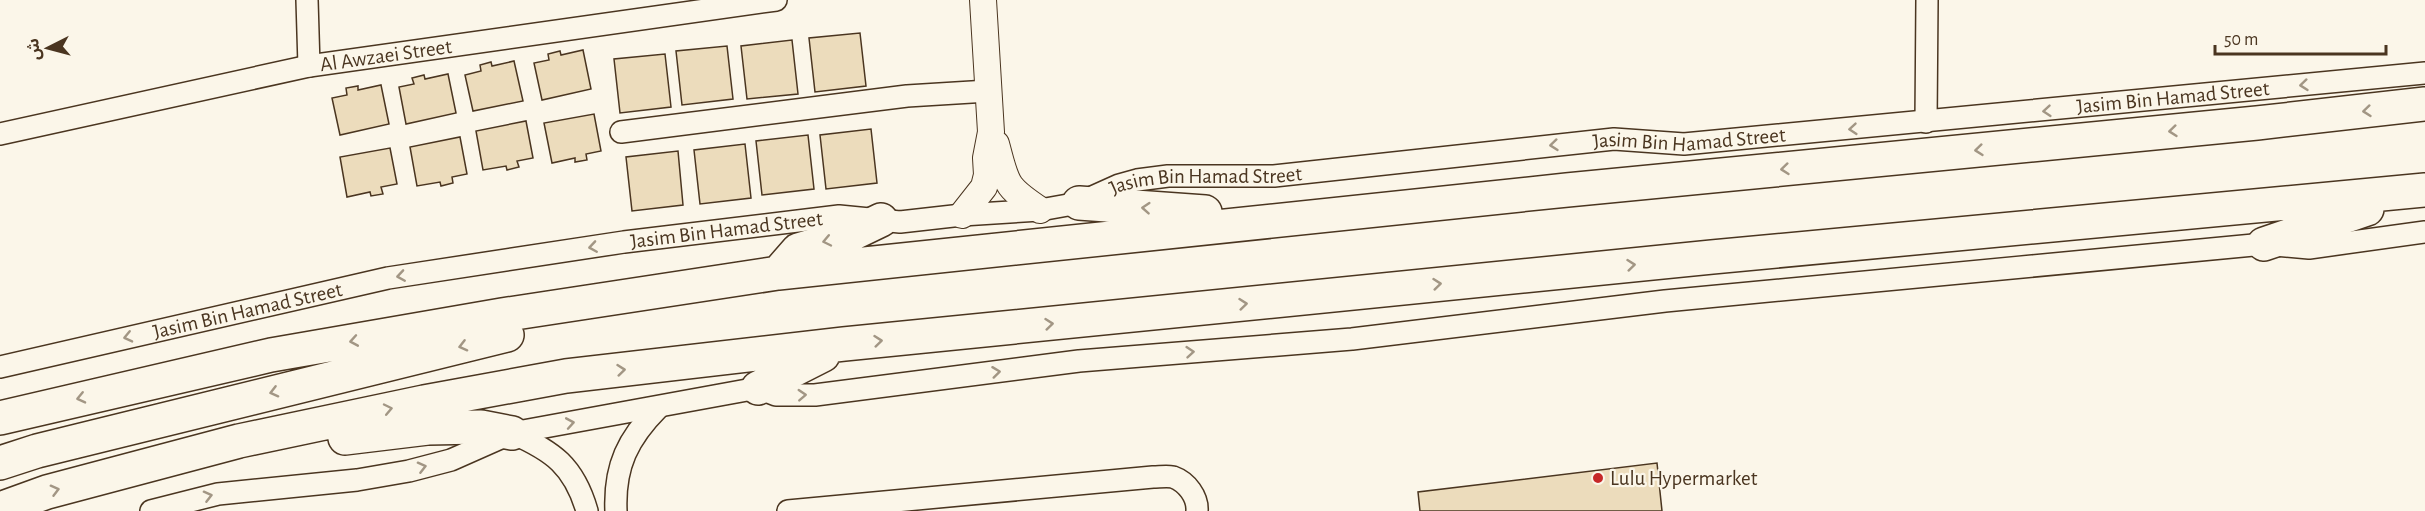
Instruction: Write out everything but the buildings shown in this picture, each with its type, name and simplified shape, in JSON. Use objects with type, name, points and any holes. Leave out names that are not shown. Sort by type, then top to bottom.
[{"type":"main road","name":"Jasim Bin Hamad Street","points":[[0,418],[271,355],[778,273],[2425,104]]},
{"type":"main road","points":[[2264,244],[2351,213],[2425,192]]},
{"type":"main road","points":[[0,509],[47,492],[239,441],[416,403],[566,376],[844,344],[1701,258],[2425,192]]},
{"type":"main road","points":[[1079,203],[1216,213],[1244,224]]},
{"type":"main road","points":[[778,273],[798,250],[852,234],[882,220]]},
{"type":"main road","points":[[0,463],[37,451],[522,331],[619,297]]},
{"type":"main road","points":[[758,388],[844,344]]},
{"type":"main road","points":[[239,441],[278,446],[428,428],[481,427],[512,433]]},
{"type":"street","points":[[308,0],[309,66]]},
{"type":"street","name":"Al Awzaei Street","points":[[0,134],[309,66],[776,0]]},
{"type":"street","points":[[962,215],[986,182],[986,158],[991,132],[983,0]]},
{"type":"street","points":[[1926,122],[1927,0]]},
{"type":"street","name":"Jasim Bin Hamad Street","points":[[0,367],[388,278],[624,242],[737,228],[840,216],[900,222],[1041,210],[1079,203],[1119,185],[1168,176],[1274,176],[1614,140],[1684,144],[2425,73]]},
{"type":"street","points":[[621,132],[907,96],[988,91]]},
{"type":"street","points":[[991,132],[1008,185],[1022,198],[1041,210]]},
{"type":"street","points":[[152,511],[218,494],[357,480],[409,471],[451,460],[512,433],[758,388],[776,395],[816,394],[1079,361],[1352,339],[1665,301],[2264,244],[2309,248],[2425,232]]},
{"type":"street","points":[[616,511],[618,477],[625,453],[642,424],[659,407]]},
{"type":"street","points":[[512,433],[541,446],[560,460],[577,484],[587,511]]},
{"type":"street","points":[[788,511],[1153,477],[1172,477],[1189,487],[1198,505],[1197,511]]},
{"type":"place","name":"Lulu Hypermarket","points":[[1598,478]]}]
